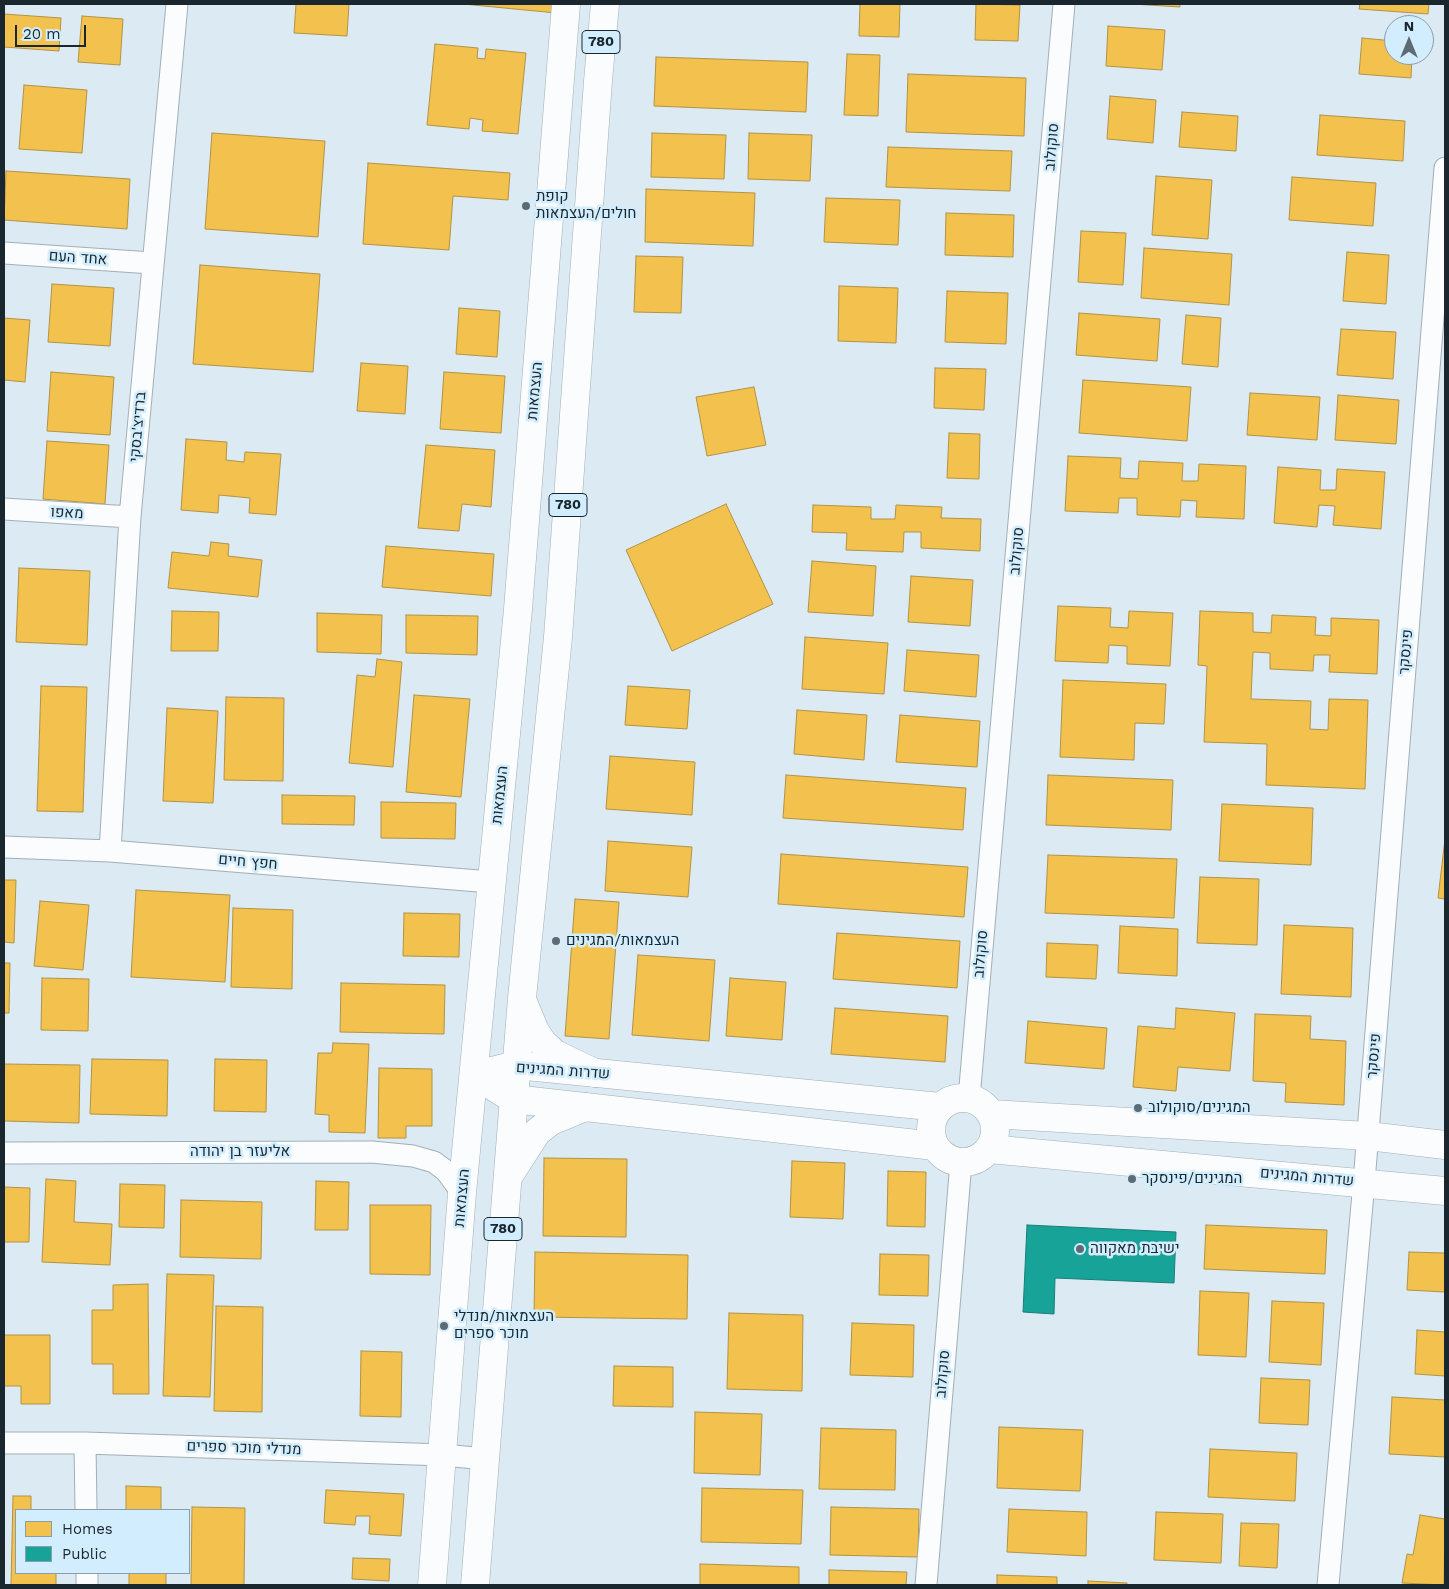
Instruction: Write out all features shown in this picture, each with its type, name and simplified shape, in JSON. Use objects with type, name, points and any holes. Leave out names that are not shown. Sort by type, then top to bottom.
[{"type":"main road","name":"העצמאות","points":[[432,1585],[444,1455],[462,1193],[475,1075],[518,609],[566,4]]},
{"type":"main road","name":"780","points":[[475,1585],[513,1099],[558,637],[605,4]]},
{"type":"main road","points":[[522,998],[531,1024],[543,1043],[555,1054],[594,1073]]},
{"type":"main road","name":"שדרות המגינים","points":[[475,1075],[516,1065],[940,1107]]},
{"type":"main road","name":"שדרות המגינים","points":[[475,1075],[513,1099],[934,1146]]},
{"type":"main road","points":[[969,1098],[985,1106],[991,1114],[995,1132],[989,1149],[981,1157],[961,1162],[941,1154],[934,1146],[930,1125],[940,1107],[949,1101],[969,1098]]},
{"type":"main road","points":[[507,1180],[514,1164],[537,1132],[551,1121],[585,1107]]},
{"type":"main road","points":[[991,1114],[1368,1136],[1445,1145]]},
{"type":"main road","name":"שדרות המגינים","points":[[989,1149],[1364,1182],[1445,1191]]},
{"type":"street","name":"ברדיצ'בסקי","points":[[110,851],[130,517],[177,4]]},
{"type":"street","name":"סוקולוב","points":[[969,1098],[1064,4]]},
{"type":"street","name":"פינסקר","points":[[1328,1585],[1368,1136],[1444,202],[1445,168]]},
{"type":"street","name":"אחד העם","points":[[4,253],[152,263]]},
{"type":"street","name":"מאפו","points":[[4,509],[130,517]]},
{"type":"street","name":"חפץ חיים","points":[[4,847],[110,851],[492,882]]},
{"type":"street","name":"אליעזר בן יהודה","points":[[4,1153],[372,1152],[396,1154],[413,1156],[434,1162],[446,1171],[462,1193]]},
{"type":"street","name":"סוקולוב","points":[[926,1585],[961,1162]]},
{"type":"street","name":"מנדלי מוכר ספרים","points":[[4,1443],[85,1443],[444,1455],[485,1459]]},
{"type":"street","points":[[85,1443],[86,1509]]},
{"type":"building: Homes","points":[[296,4],[349,4],[347,36],[294,33]]},
{"type":"building: Homes","points":[[463,4],[557,4],[556,13]]},
{"type":"building: Homes","points":[[860,4],[900,4],[899,37],[859,36]]},
{"type":"building: Homes","points":[[976,4],[1020,5],[1018,41],[975,40]]},
{"type":"building: Homes","points":[[1132,4],[1180,4],[1180,7]]},
{"type":"building: Homes","points":[[1360,4],[1429,4],[1428,14],[1359,9]]},
{"type":"building: Homes","points":[[4,14],[61,18],[59,51],[4,47]]},
{"type":"building: Homes","points":[[82,16],[123,19],[120,65],[78,62]]},
{"type":"building: Homes","points":[[1108,26],[1165,30],[1162,70],[1106,66]]},
{"type":"building: Homes","points":[[1362,38],[1384,40],[1384,65],[1412,65],[1411,78],[1359,74]]},
{"type":"building: Homes","points":[[435,44],[478,48],[477,58],[485,59],[486,49],[526,53],[518,134],[482,131],[483,120],[470,118],[469,129],[427,125]]},
{"type":"building: Homes","points":[[847,54],[880,55],[878,116],[844,115]]},
{"type":"building: Homes","points":[[656,57],[808,62],[806,112],[654,106]]},
{"type":"building: Homes","points":[[908,74],[1026,78],[1024,136],[906,132]]},
{"type":"building: Homes","points":[[24,85],[87,90],[82,153],[19,149]]},
{"type":"building: Homes","points":[[1110,96],[1156,100],[1153,143],[1107,139]]},
{"type":"building: Homes","points":[[1182,112],[1238,116],[1236,151],[1179,147]]},
{"type":"building: Homes","points":[[1320,115],[1405,121],[1403,161],[1317,155]]},
{"type":"building: Homes","points":[[212,133],[325,141],[318,237],[205,229]]},
{"type":"building: Homes","points":[[652,133],[726,135],[724,179],[651,177]]},
{"type":"building: Homes","points":[[749,133],[812,135],[810,181],[748,179]]},
{"type":"building: Homes","points":[[888,147],[1012,151],[1010,191],[886,187]]},
{"type":"building: Homes","points":[[368,163],[510,173],[508,200],[453,196],[449,250],[363,244]]},
{"type":"building: Homes","points":[[6,171],[130,179],[127,229],[4,220]]},
{"type":"building: Homes","points":[[1156,176],[1212,180],[1208,239],[1152,235]]},
{"type":"building: Homes","points":[[1292,177],[1376,183],[1373,226],[1289,220]]},
{"type":"building: Homes","points":[[646,189],[755,193],[753,246],[645,242]]},
{"type":"building: Homes","points":[[826,198],[900,200],[898,245],[824,242]]},
{"type":"building: Homes","points":[[946,213],[1014,215],[1013,257],[945,255]]},
{"type":"building: Homes","points":[[1081,231],[1126,233],[1123,285],[1078,282]]},
{"type":"building: Homes","points":[[1144,248],[1232,254],[1229,305],[1141,298]]},
{"type":"building: Homes","points":[[1347,252],[1389,255],[1386,304],[1343,301]]},
{"type":"building: Homes","points":[[636,256],[683,257],[681,313],[634,312]]},
{"type":"building: Homes","points":[[200,265],[320,274],[313,372],[193,364]]},
{"type":"building: Homes","points":[[52,284],[114,288],[110,346],[48,342]]},
{"type":"building: Homes","points":[[839,286],[898,288],[896,343],[838,341]]},
{"type":"building: Homes","points":[[947,291],[1008,293],[1006,344],[945,342]]},
{"type":"building: Homes","points":[[459,308],[500,311],[497,357],[456,354]]},
{"type":"building: Homes","points":[[1079,313],[1160,319],[1157,361],[1076,355]]},
{"type":"building: Homes","points":[[1186,315],[1221,318],[1218,367],[1182,364]]},
{"type":"building: Homes","points":[[4,318],[30,320],[25,382],[4,380]]},
{"type":"building: Homes","points":[[1341,329],[1396,332],[1393,379],[1337,375]]},
{"type":"building: Homes","points":[[361,363],[408,366],[405,414],[357,411]]},
{"type":"building: Homes","points":[[935,368],[986,369],[984,410],[934,408]]},
{"type":"building: Homes","points":[[51,372],[114,377],[110,435],[47,431]]},
{"type":"building: Homes","points":[[444,372],[505,376],[501,433],[440,429]]},
{"type":"building: Homes","points":[[1083,380],[1191,387],[1187,441],[1079,433]]},
{"type":"building: Homes","points":[[754,387],[766,445],[707,456],[696,397]]},
{"type":"building: Homes","points":[[1250,393],[1320,397],[1317,440],[1247,435]]},
{"type":"building: Homes","points":[[1338,395],[1399,400],[1396,444],[1335,440]]},
{"type":"building: Homes","points":[[949,433],[980,434],[979,479],[947,478]]},
{"type":"building: Homes","points":[[186,439],[227,442],[226,460],[244,462],[245,452],[281,454],[276,515],[249,513],[250,498],[219,495],[218,513],[181,510]]},
{"type":"building: Homes","points":[[47,441],[109,445],[105,504],[43,499]]},
{"type":"building: Homes","points":[[426,445],[495,450],[491,507],[462,504],[459,531],[418,528]]},
{"type":"building: Homes","points":[[1068,456],[1121,458],[1120,478],[1138,479],[1139,461],[1183,463],[1182,481],[1198,481],[1199,464],[1246,466],[1244,519],[1196,517],[1197,501],[1181,500],[1180,517],[1137,515],[1137,498],[1119,498],[1118,513],[1065,511]]},
{"type":"building: Homes","points":[[1278,467],[1321,470],[1320,490],[1336,490],[1337,469],[1385,472],[1381,529],[1333,525],[1335,506],[1319,505],[1317,527],[1274,523]]},
{"type":"building: Homes","points":[[726,504],[773,604],[672,651],[626,550]]},
{"type":"building: Homes","points":[[813,505],[871,507],[871,519],[895,519],[896,505],[942,507],[941,518],[981,519],[980,551],[921,548],[921,532],[904,532],[903,552],[846,550],[847,533],[812,532]]},
{"type":"building: Homes","points":[[211,542],[229,544],[228,556],[262,560],[258,597],[168,588],[172,552],[209,556]]},
{"type":"building: Homes","points":[[386,546],[494,554],[491,596],[382,587]]},
{"type":"building: Homes","points":[[812,561],[876,566],[873,616],[808,612]]},
{"type":"building: Homes","points":[[19,568],[90,571],[87,645],[16,642]]},
{"type":"building: Homes","points":[[911,576],[973,580],[970,626],[908,622]]},
{"type":"building: Homes","points":[[1058,606],[1111,608],[1110,627],[1128,628],[1129,611],[1173,613],[1170,666],[1127,664],[1127,646],[1109,645],[1108,663],[1055,661]]},
{"type":"building: Homes","points":[[172,611],[219,612],[218,651],[171,651]]},
{"type":"building: Homes","points":[[1200,611],[1253,613],[1253,632],[1271,633],[1272,615],[1316,617],[1315,635],[1331,636],[1331,618],[1379,620],[1377,674],[1329,672],[1330,655],[1314,655],[1313,671],[1270,669],[1270,653],[1253,652],[1251,699],[1311,701],[1310,729],[1328,730],[1329,699],[1368,700],[1365,789],[1266,785],[1267,744],[1204,742],[1207,666],[1198,665]]},
{"type":"building: Homes","points":[[317,613],[382,615],[381,654],[317,652]]},
{"type":"building: Homes","points":[[406,615],[478,616],[477,655],[406,653]]},
{"type":"building: Homes","points":[[805,637],[888,643],[884,694],[802,689]]},
{"type":"building: Homes","points":[[907,650],[979,655],[976,697],[904,691]]},
{"type":"building: Homes","points":[[377,659],[402,662],[393,767],[349,763],[357,675],[375,677]]},
{"type":"building: Homes","points":[[1063,680],[1166,684],[1164,724],[1135,723],[1134,760],[1060,757]]},
{"type":"building: Homes","points":[[41,686],[87,687],[83,812],[37,811]]},
{"type":"building: Homes","points":[[628,686],[690,690],[687,729],[625,725]]},
{"type":"building: Homes","points":[[414,695],[470,699],[461,797],[406,792]]},
{"type":"building: Homes","points":[[226,697],[284,698],[283,781],[224,780]]},
{"type":"building: Homes","points":[[167,708],[218,711],[213,803],[163,801]]},
{"type":"building: Homes","points":[[797,710],[867,715],[864,760],[794,754]]},
{"type":"building: Homes","points":[[900,715],[980,721],[977,767],[896,762]]},
{"type":"building: Homes","points":[[610,756],[695,762],[692,815],[606,809]]},
{"type":"building: Homes","points":[[786,775],[966,788],[963,830],[783,818]]},
{"type":"building: Homes","points":[[1048,775],[1173,780],[1171,830],[1046,825]]},
{"type":"building: Homes","points":[[282,795],[355,796],[354,825],[282,824]]},
{"type":"building: Homes","points":[[381,802],[456,803],[455,839],[381,838]]},
{"type":"building: Homes","points":[[1222,804],[1313,808],[1311,865],[1219,861]]},
{"type":"building: Homes","points":[[1445,839],[1445,899],[1438,898]]},
{"type":"building: Homes","points":[[608,841],[692,847],[688,897],[605,891]]},
{"type":"building: Homes","points":[[781,854],[968,867],[964,917],[778,904]]},
{"type":"building: Homes","points":[[1048,855],[1177,859],[1174,918],[1045,913]]},
{"type":"building: Homes","points":[[1200,877],[1259,879],[1257,945],[1197,943]]},
{"type":"building: Homes","points":[[4,880],[16,880],[14,943],[4,942]]},
{"type":"building: Homes","points":[[136,890],[230,895],[225,982],[131,977]]},
{"type":"building: Homes","points":[[575,899],[619,902],[609,1039],[565,1036]]},
{"type":"building: Homes","points":[[40,901],[89,905],[83,970],[34,966]]},
{"type":"building: Homes","points":[[233,908],[293,910],[292,989],[231,987]]},
{"type":"building: Homes","points":[[404,913],[460,914],[459,957],[403,956]]},
{"type":"building: Homes","points":[[1284,925],[1353,928],[1351,997],[1281,994]]},
{"type":"building: Homes","points":[[1120,926],[1178,929],[1177,976],[1118,973]]},
{"type":"building: Homes","points":[[837,933],[960,941],[957,988],[833,979]]},
{"type":"building: Homes","points":[[1047,943],[1098,945],[1096,979],[1046,977]]},
{"type":"building: Homes","points":[[638,955],[715,960],[709,1041],[632,1035]]},
{"type":"building: Homes","points":[[4,963],[10,963],[9,1013],[4,1013]]},
{"type":"building: Homes","points":[[42,978],[89,979],[88,1031],[41,1030]]},
{"type":"building: Homes","points":[[730,978],[786,982],[782,1040],[726,1036]]},
{"type":"building: Homes","points":[[341,983],[445,985],[444,1034],[340,1032]]},
{"type":"building: Homes","points":[[835,1008],[948,1016],[945,1062],[831,1054]]},
{"type":"building: Homes","points":[[1176,1008],[1235,1013],[1230,1071],[1178,1067],[1176,1091],[1133,1087],[1138,1026],[1175,1029]]},
{"type":"building: Homes","points":[[1255,1014],[1311,1016],[1310,1039],[1346,1041],[1344,1105],[1285,1102],[1286,1083],[1253,1081]]},
{"type":"building: Homes","points":[[1028,1021],[1107,1028],[1104,1069],[1025,1063]]},
{"type":"building: Homes","points":[[333,1043],[369,1044],[365,1133],[329,1132],[329,1115],[315,1114],[318,1053],[332,1053]]},
{"type":"building: Homes","points":[[92,1059],[168,1060],[167,1116],[90,1114]]},
{"type":"building: Homes","points":[[215,1059],[267,1060],[266,1112],[214,1111]]},
{"type":"building: Homes","points":[[4,1064],[80,1065],[79,1123],[4,1121]]},
{"type":"building: Homes","points":[[379,1068],[432,1069],[432,1126],[406,1126],[406,1138],[378,1138]]},
{"type":"building: Homes","points":[[544,1158],[627,1159],[626,1237],[543,1236]]},
{"type":"building: Homes","points":[[792,1161],[845,1163],[843,1219],[790,1217]]},
{"type":"building: Homes","points":[[888,1171],[926,1172],[925,1227],[887,1226]]},
{"type":"building: Homes","points":[[46,1179],[76,1181],[74,1222],[112,1224],[110,1265],[42,1262]]},
{"type":"building: Homes","points":[[316,1181],[349,1182],[348,1230],[315,1230]]},
{"type":"building: Homes","points":[[120,1184],[165,1185],[164,1228],[119,1227]]},
{"type":"building: Homes","points":[[4,1187],[30,1188],[29,1242],[4,1242]]},
{"type":"building: Homes","points":[[181,1200],[262,1202],[261,1259],[180,1257]]},
{"type":"building: Homes","points":[[370,1205],[431,1205],[430,1275],[370,1274]]},
{"type":"building: Homes","points":[[1206,1225],[1327,1230],[1325,1274],[1204,1269]]},
{"type":"building: Homes","points":[[535,1252],[688,1255],[687,1319],[534,1317]]},
{"type":"building: Homes","points":[[1409,1252],[1445,1253],[1445,1292],[1407,1290]]},
{"type":"building: Homes","points":[[880,1254],[929,1255],[928,1296],[879,1295]]},
{"type":"building: Homes","points":[[167,1274],[214,1275],[210,1397],[163,1396]]},
{"type":"building: Homes","points":[[148,1284],[149,1394],[113,1394],[113,1364],[92,1364],[92,1310],[113,1310],[113,1285]]},
{"type":"building: Homes","points":[[1200,1291],[1249,1293],[1246,1357],[1198,1355]]},
{"type":"building: Homes","points":[[1272,1301],[1324,1303],[1321,1365],[1269,1362]]},
{"type":"building: Homes","points":[[216,1306],[263,1307],[262,1412],[214,1411]]},
{"type":"building: Homes","points":[[729,1313],[803,1315],[802,1391],[727,1389]]},
{"type":"building: Homes","points":[[852,1323],[914,1325],[913,1377],[850,1375]]},
{"type":"building: Homes","points":[[1417,1330],[1445,1332],[1445,1376],[1415,1374]]},
{"type":"building: Homes","points":[[4,1335],[50,1335],[50,1404],[21,1404],[21,1386],[4,1386]]},
{"type":"building: Homes","points":[[361,1351],[402,1352],[401,1417],[360,1416]]},
{"type":"building: Homes","points":[[614,1366],[673,1367],[673,1407],[613,1406]]},
{"type":"building: Homes","points":[[1261,1378],[1310,1380],[1308,1425],[1259,1423]]},
{"type":"building: Homes","points":[[1392,1397],[1445,1400],[1445,1457],[1389,1454]]},
{"type":"building: Homes","points":[[695,1412],[762,1414],[760,1475],[694,1473]]},
{"type":"building: Homes","points":[[999,1427],[1083,1430],[1080,1491],[997,1488]]},
{"type":"building: Homes","points":[[821,1428],[896,1430],[895,1490],[819,1489]]},
{"type":"building: Homes","points":[[1210,1449],[1297,1453],[1295,1501],[1208,1497]]},
{"type":"building: Homes","points":[[126,1486],[161,1487],[161,1509],[126,1509]]},
{"type":"building: Homes","points":[[702,1488],[803,1490],[801,1544],[701,1542]]},
{"type":"building: Homes","points":[[326,1490],[404,1494],[401,1536],[369,1534],[370,1516],[356,1516],[355,1525],[324,1523]]},
{"type":"building: Homes","points":[[13,1496],[31,1496],[31,1509],[15,1509],[15,1574],[56,1574],[56,1585],[11,1585]]},
{"type":"building: Homes","points":[[192,1507],[245,1508],[244,1585],[191,1585]]},
{"type":"building: Homes","points":[[831,1507],[919,1509],[918,1557],[830,1555]]},
{"type":"building: Homes","points":[[1009,1509],[1087,1512],[1086,1556],[1007,1552]]},
{"type":"building: Homes","points":[[1156,1512],[1223,1514],[1221,1563],[1154,1560]]},
{"type":"building: Homes","points":[[1420,1515],[1445,1519],[1444,1585],[1402,1583],[1407,1554],[1413,1555]]},
{"type":"building: Homes","points":[[1241,1523],[1279,1524],[1277,1568],[1239,1566]]},
{"type":"building: Homes","points":[[353,1558],[390,1559],[389,1581],[352,1579]]},
{"type":"building: Homes","points":[[700,1564],[799,1567],[799,1585],[700,1585]]},
{"type":"building: Homes","points":[[829,1570],[907,1572],[906,1585],[829,1585]]},
{"type":"building: Homes","points":[[129,1574],[166,1574],[166,1585],[129,1585]]},
{"type":"building: Homes","points":[[997,1575],[1057,1577],[1057,1585],[997,1585]]},
{"type":"building: Homes","points":[[1088,1581],[1127,1583],[1127,1585],[1088,1585]]},
{"type":"building: Public","points":[[1027,1225],[1176,1232],[1174,1283],[1055,1278],[1054,1314],[1023,1312]]},
{"type":"place","name":"קופת חולים/העצמאות","points":[[526,206]]},
{"type":"place","name":"העצמאות/המגינים","points":[[556,941]]},
{"type":"place","name":"המגינים/סוקולוב","points":[[1138,1108]]},
{"type":"place","name":"המגינים/פינסקר","points":[[1132,1179]]},
{"type":"place","name":"ישיבת מאקווה","points":[[1080,1249]]},
{"type":"place","name":"העצמאות/מנדלי מוכר ספרים","points":[[444,1326]]}]
